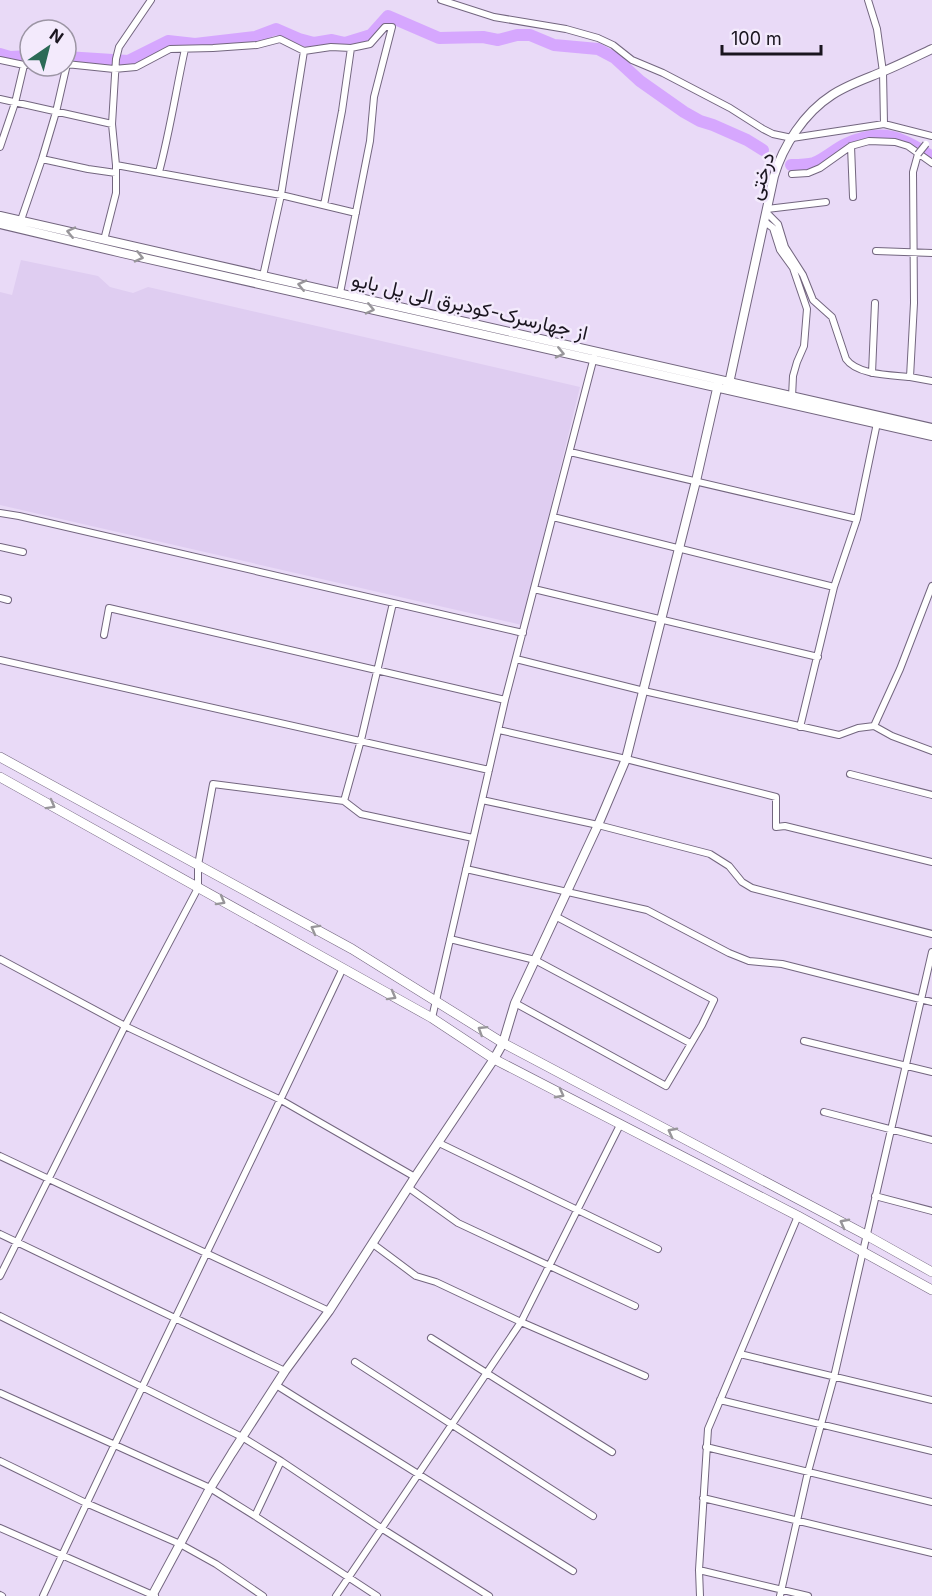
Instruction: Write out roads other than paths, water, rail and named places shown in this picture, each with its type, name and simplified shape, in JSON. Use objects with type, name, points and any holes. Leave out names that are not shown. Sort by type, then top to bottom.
[{"type":"main road","points":[[0,757],[352,949],[503,1043],[932,1272]]},
{"type":"main road","points":[[0,777],[432,1018],[494,1059],[798,1216],[932,1290]]},
{"type":"street","points":[[104,240],[116,193],[112,124],[115,64],[119,47],[151,0]]},
{"type":"street","points":[[441,0],[494,16],[566,29],[598,38],[613,45],[632,60],[663,73],[730,108],[773,134],[792,138],[884,124],[932,137],[918,154],[913,172],[914,303],[910,377]]},
{"type":"street","points":[[868,0],[877,29],[883,72],[884,124]]},
{"type":"street","points":[[78,64],[115,64],[136,67],[170,49],[257,45],[280,39],[304,51],[331,47],[351,48],[370,44],[385,27],[392,27],[374,97],[370,141],[340,294]]},
{"type":"street","points":[[324,205],[342,111],[351,48]]},
{"type":"street","points":[[159,172],[169,136],[185,49]]},
{"type":"street","name":"درختی","points":[[729,386],[778,163],[792,138],[809,114],[831,96],[932,49]]},
{"type":"street","points":[[263,276],[281,195],[304,51]]},
{"type":"street","points":[[0,60],[18,63]]},
{"type":"street","points":[[0,147],[23,78]]},
{"type":"street","points":[[21,220],[56,112],[63,78]]},
{"type":"street","points":[[0,99],[112,124]]},
{"type":"street","points":[[792,174],[808,173],[820,168],[851,146],[869,141],[895,142],[908,146],[932,163]]},
{"type":"street","points":[[851,146],[852,197]]},
{"type":"street","points":[[42,159],[88,169],[159,172],[281,195],[356,213]]},
{"type":"street","points":[[766,214],[826,202]]},
{"type":"street","points":[[766,214],[778,224],[785,247],[803,275],[813,300],[832,316],[846,359],[850,364],[872,373],[932,381]]},
{"type":"street","points":[[766,214],[780,250],[793,268],[807,309],[804,346],[797,362],[792,396]]},
{"type":"street","name":"از جهارسرک-کودبرق الی پل بایو","points":[[0,216],[340,294],[595,356]]},
{"type":"street","name":"از جهارسرک-کودبرق الی پل بایو","points":[[0,224],[114,252],[718,384],[792,396],[932,428]]},
{"type":"street","points":[[876,252],[932,253]]},
{"type":"street","points":[[796,278],[803,275]]},
{"type":"street","points":[[872,373],[875,303]]},
{"type":"street","points":[[432,1018],[505,700],[595,356]]},
{"type":"street","points":[[0,1528],[153,1595],[210,1488],[242,1437],[285,1371],[329,1311],[494,1059],[503,1043],[515,1003],[598,825],[626,759],[718,384]]},
{"type":"street","name":"از جهارسرک-کودبرق الی پل بایو","points":[[729,386],[932,436]]},
{"type":"street","points":[[801,727],[834,587],[857,519],[877,423]]},
{"type":"street","points":[[570,452],[857,519]]},
{"type":"street","points":[[0,513],[523,633]]},
{"type":"street","points":[[553,517],[834,587]]},
{"type":"street","points":[[0,547],[23,552]]},
{"type":"street","points":[[874,726],[900,669],[932,586]]},
{"type":"street","points":[[534,589],[818,657]]},
{"type":"street","points":[[0,598],[8,600]]},
{"type":"street","points":[[344,801],[361,740],[393,603]]},
{"type":"street","points":[[104,635],[109,608],[505,700]]},
{"type":"street","points":[[516,659],[644,691],[839,735],[858,728],[874,726],[892,736],[932,751]]},
{"type":"street","points":[[0,660],[489,770]]},
{"type":"street","points":[[498,730],[776,797],[776,827],[785,826],[932,862]]},
{"type":"street","points":[[850,774],[932,795]]},
{"type":"street","points":[[0,1276],[125,1026],[198,888],[198,865],[213,784],[344,801],[361,814],[473,838]]},
{"type":"street","points":[[482,800],[598,825],[710,854],[729,866],[742,882],[752,888],[932,934]]},
{"type":"street","points":[[466,869],[647,910],[729,953],[750,961],[782,964],[932,1002]]},
{"type":"street","points":[[515,1003],[666,1086],[714,1000],[555,916]]},
{"type":"street","points":[[450,939],[535,960],[690,1043]]},
{"type":"street","points":[[781,1593],[808,1472],[834,1377],[932,952]]},
{"type":"street","points":[[0,959],[125,1026],[281,1100],[415,1177]]},
{"type":"street","points":[[43,1596],[113,1444],[343,968]]},
{"type":"street","points":[[804,1041],[932,1072]]},
{"type":"street","points":[[824,1112],[932,1140]]},
{"type":"street","points":[[336,1596],[521,1322],[620,1125]]},
{"type":"street","points":[[439,1143],[658,1249]]},
{"type":"street","points":[[0,1156],[329,1311]]},
{"type":"street","points":[[409,1188],[458,1223],[635,1306]]},
{"type":"street","points":[[875,1196],[932,1211]]},
{"type":"street","points":[[700,1596],[699,1570],[708,1429],[798,1216]]},
{"type":"street","points":[[0,1234],[285,1371]]},
{"type":"street","points":[[372,1244],[416,1276],[436,1282],[645,1376]]},
{"type":"street","points":[[0,1316],[242,1437],[489,1596]]},
{"type":"street","points":[[431,1338],[612,1452]]},
{"type":"street","points":[[740,1354],[932,1400]]},
{"type":"street","points":[[355,1362],[593,1516]]},
{"type":"street","points":[[276,1385],[573,1571]]},
{"type":"street","points":[[0,1393],[210,1488],[377,1596]]},
{"type":"street","points":[[720,1400],[932,1451]]},
{"type":"street","points":[[706,1447],[932,1502]]},
{"type":"street","points":[[0,1461],[86,1503],[180,1544],[216,1564],[263,1596]]},
{"type":"street","points":[[255,1516],[281,1461]]},
{"type":"street","points":[[703,1498],[932,1553]]},
{"type":"street","points":[[699,1570],[781,1593],[808,1596]]},
{"type":"waterway","points":[[78,58],[128,61],[168,41],[195,44],[255,37],[276,29],[314,43],[332,40],[345,43],[371,35],[388,16],[439,38],[483,37],[498,40],[517,35],[530,35],[554,45],[598,49],[615,58],[640,81],[684,112],[747,140],[763,150]]},
{"type":"waterway","points":[[0,54],[18,57]]},
{"type":"waterway","points":[[791,165],[814,163],[846,144],[870,136],[901,139],[932,157]]}]
